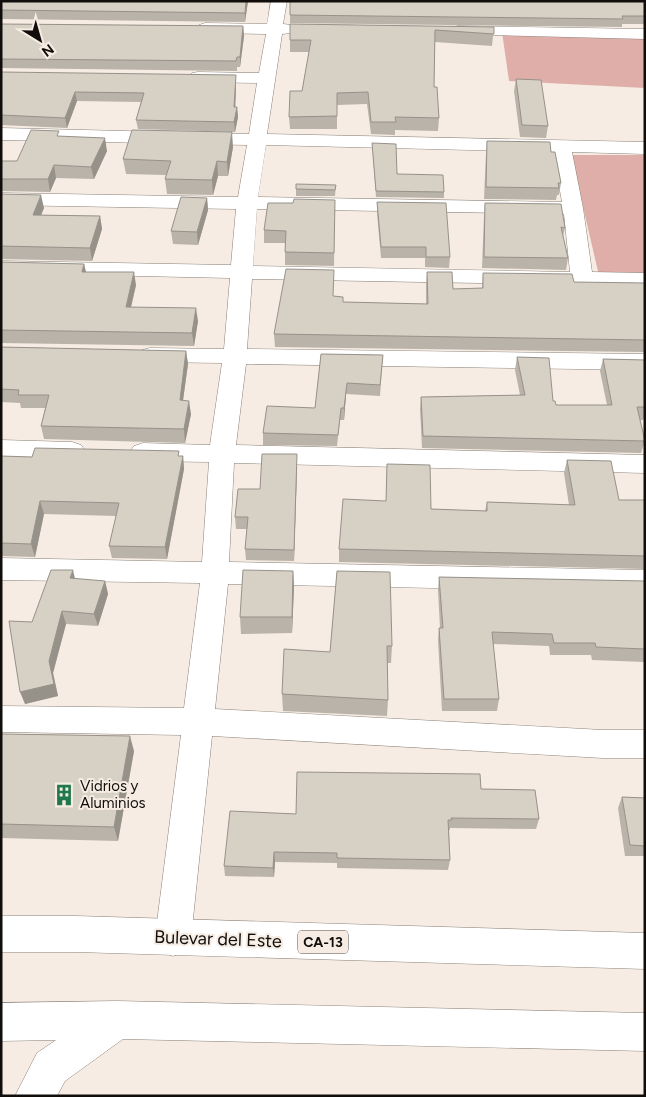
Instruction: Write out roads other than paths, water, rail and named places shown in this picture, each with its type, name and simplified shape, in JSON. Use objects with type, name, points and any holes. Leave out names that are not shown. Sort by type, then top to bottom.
[{"type":"main road","points":[[173,938],[215,572],[222,454],[234,356],[247,203],[279,1]]},
{"type":"main road","points":[[188,28],[316,29]]},
{"type":"main road","points":[[445,31],[645,34]]},
{"type":"main road","points":[[179,77],[268,78]]},
{"type":"main road","points":[[1,134],[645,148]]},
{"type":"main road","points":[[561,146],[573,208],[582,280]]},
{"type":"main road","points":[[1,199],[573,208]]},
{"type":"main road","points":[[1,268],[645,280]]},
{"type":"main road","points":[[128,354],[645,362]]},
{"type":"main road","points":[[1,449],[645,464]]},
{"type":"main road","points":[[1,569],[645,581]]},
{"type":"main road","points":[[1,719],[198,722],[603,744],[645,744]]},
{"type":"main road","name":"Bulevar del Este","points":[[1,934],[76,934],[645,951]]},
{"type":"main road","points":[[1,1022],[117,1020],[645,1032]]},
{"type":"main road","points":[[35,1096],[51,1067],[117,1020]]},
{"type":"place","name":"Vidrios y Aluminios","points":[[64,795]]}]
